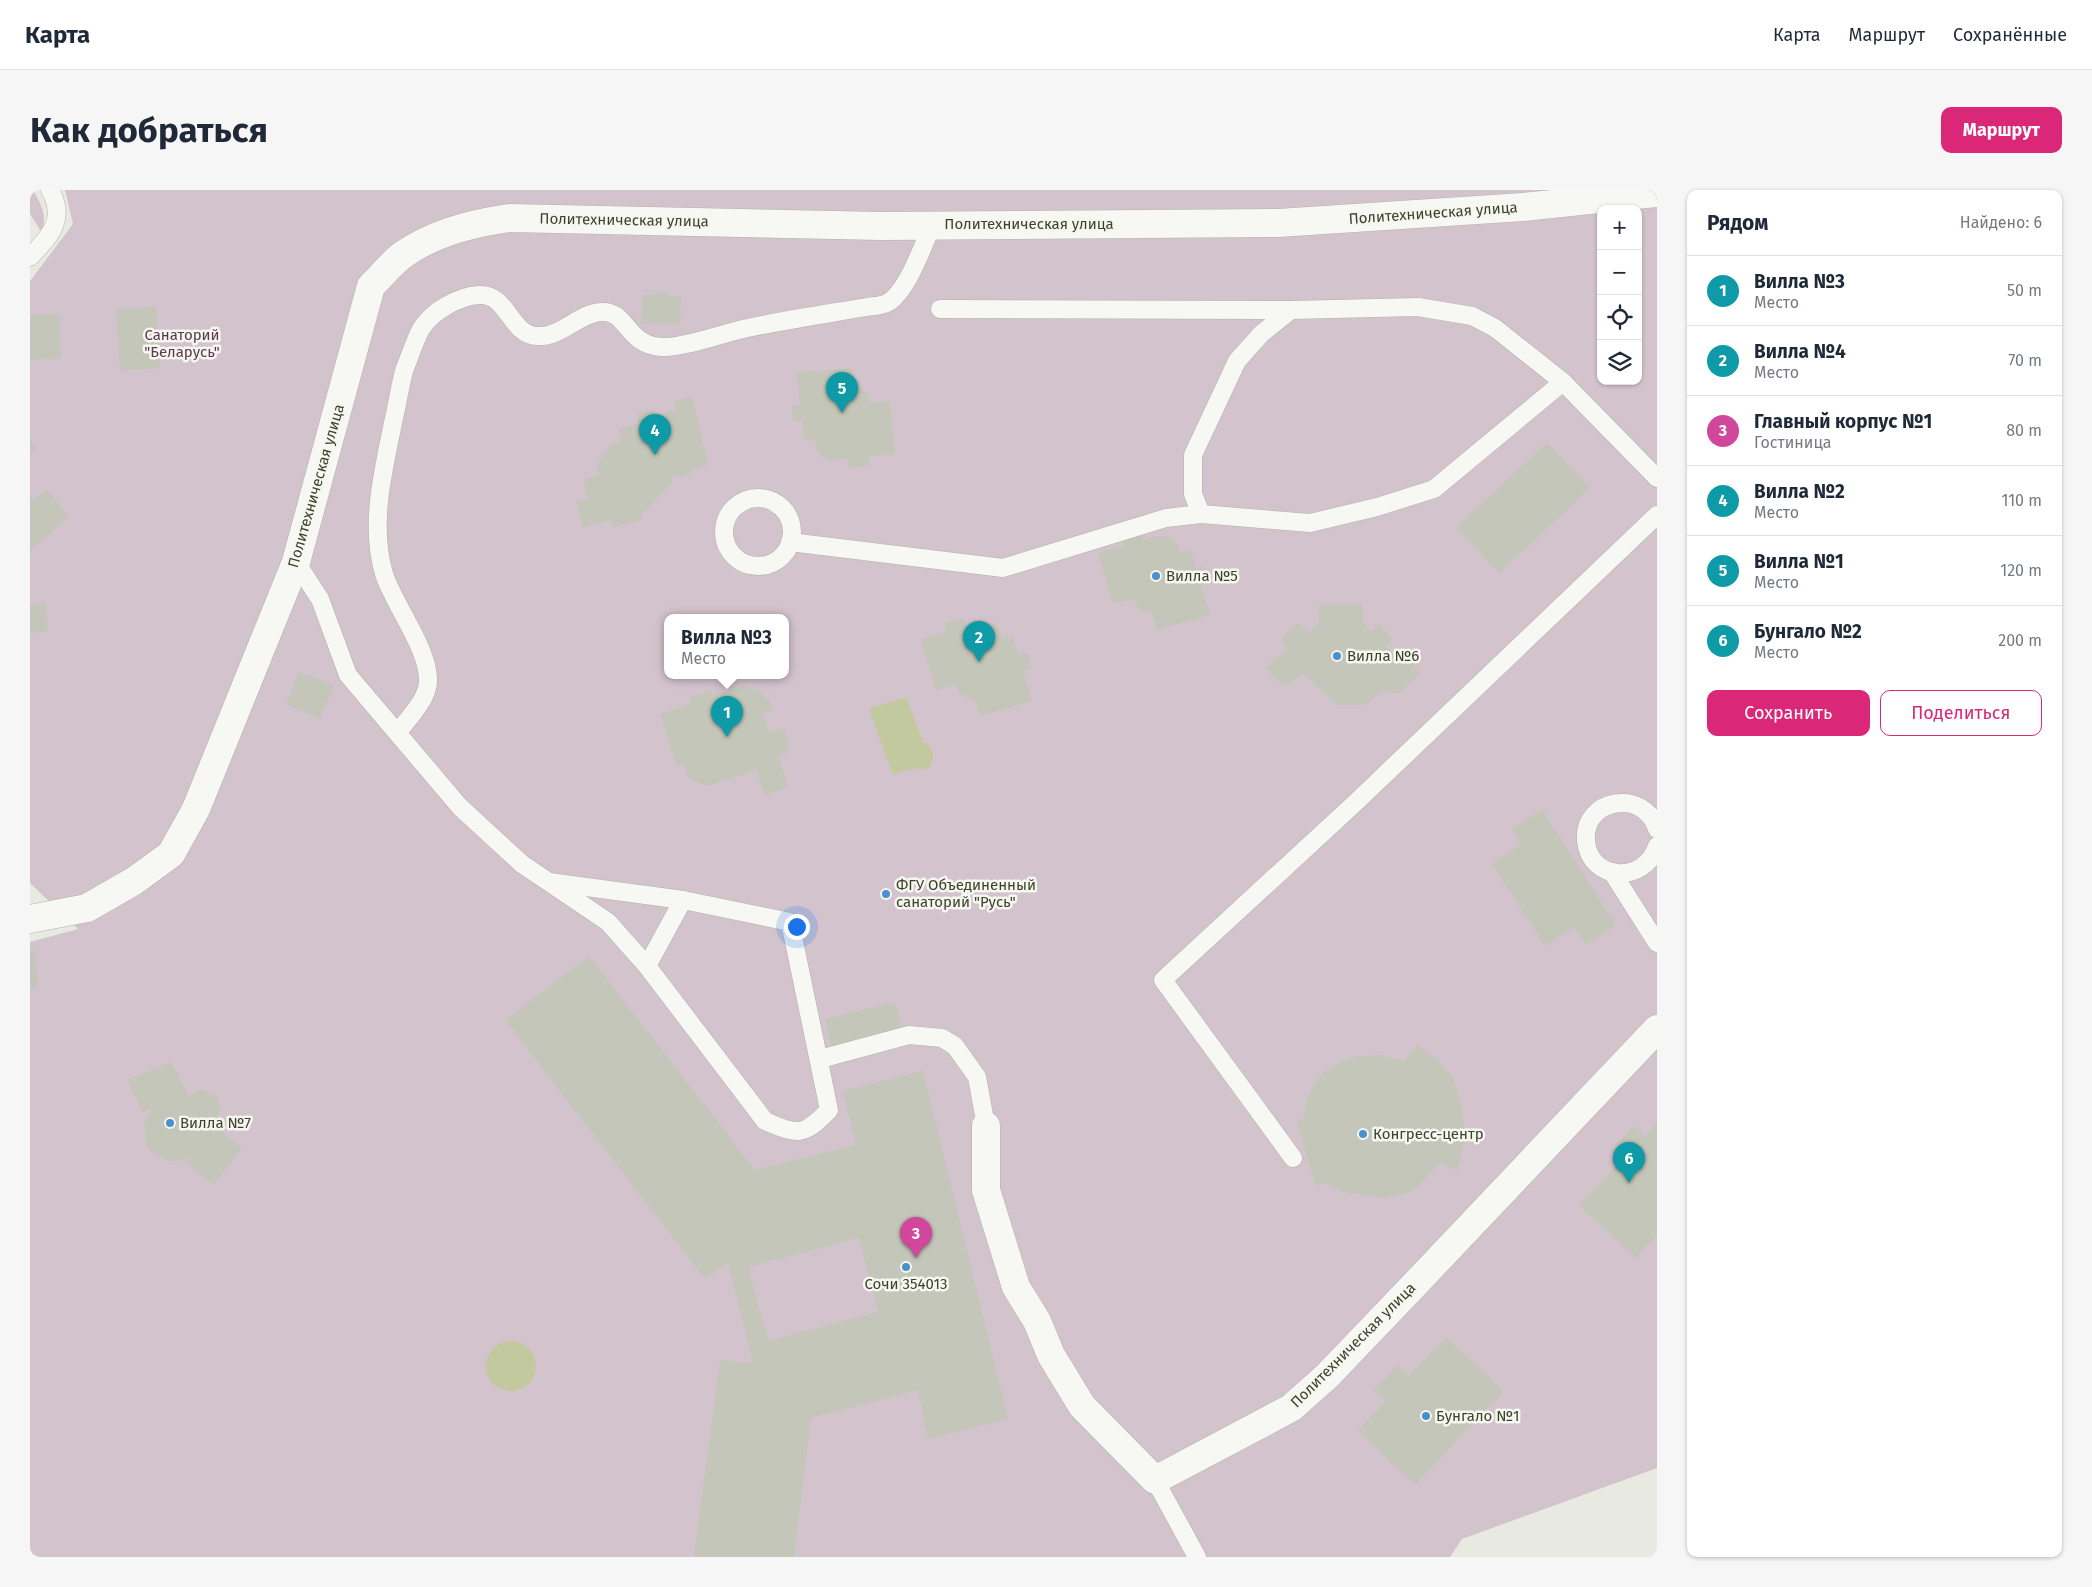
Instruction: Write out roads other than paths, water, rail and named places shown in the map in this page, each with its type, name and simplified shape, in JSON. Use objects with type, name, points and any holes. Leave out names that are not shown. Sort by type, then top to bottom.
[{"type":"street","name":"Политехническая улица","points":[[33,916],[87,908],[134,881],[171,854],[196,809],[296,562],[371,286],[404,254],[439,236],[471,224],[509,218],[871,225],[1278,222],[1523,207],[1657,193]]},
{"type":"street","name":"Политехническая улица","points":[[1155,1480],[1291,1408],[1327,1376],[1657,1029]]},
{"type":"street","points":[[986,1126],[986,1190],[1016,1287],[1037,1321],[1051,1355],[1082,1406],[1155,1480]]},
{"type":"lane","points":[[30,257],[52,234],[57,217],[50,190]]},
{"type":"lane","points":[[398,732],[424,696],[429,683],[421,652],[384,574],[378,534],[381,481],[402,380],[422,328],[450,302],[480,295],[492,297],[502,305],[516,326],[528,334],[538,336],[550,334],[599,312],[610,312],[621,319],[639,341],[646,345],[664,347],[746,328],[887,303],[898,294],[916,263],[932,224]]},
{"type":"lane","points":[[940,309],[1291,310],[1418,307],[1472,316],[1495,328],[1563,382],[1657,478]]},
{"type":"lane","points":[[1201,514],[1193,494],[1193,455],[1237,361],[1261,334],[1291,310]]},
{"type":"lane","points":[[790,542],[1003,568],[1166,518],[1201,514],[1310,523],[1377,507],[1434,489],[1563,382]]},
{"type":"lane","points":[[1293,1158],[1163,980],[1354,804],[1657,515]]},
{"type":"lane","points":[[296,562],[320,599],[348,675],[460,807],[522,864],[608,922],[647,966],[765,1121],[792,1132],[813,1127],[829,1110],[820,1058],[790,922],[682,900],[549,882]]},
{"type":"lane","points":[[1657,829],[1650,815],[1632,803],[1618,802],[1599,810],[1590,821],[1586,842],[1594,861],[1612,872],[1657,943]]},
{"type":"lane","points":[[1612,872],[1626,873],[1640,869],[1650,860],[1657,846]]},
{"type":"lane","points":[[647,966],[682,900]]},
{"type":"lane","points":[[820,1058],[909,1035],[942,1038],[955,1046],[977,1077],[986,1126]]},
{"type":"lane","points":[[1155,1480],[1197,1557]]},
{"type":"place","name":"Вилла №1","points":[[842,413]]},
{"type":"place","name":"Вилла №2","points":[[655,455]]},
{"type":"place","name":"Вилла №5","points":[[1156,576]]},
{"type":"place","name":"Вилла №6","points":[[1337,656]]},
{"type":"place","name":"Вилла №4","points":[[979,662]]},
{"type":"place","name":"Вилла №3","points":[[727,737]]},
{"type":"place","name":"ФГУ Объединенный санаторий \"Русь\"","points":[[886,894]]},
{"type":"place","name":"Вилла №7","points":[[170,1123]]},
{"type":"place","name":"Конгресс-центр","points":[[1363,1134]]},
{"type":"place","name":"Бунгало №2","points":[[1629,1183]]},
{"type":"place","name":"Главный корпус №1","points":[[916,1258]]},
{"type":"place","name":"Сочи 354013","points":[[906,1267]]},
{"type":"place","name":"Бунгало №1","points":[[1426,1416]]},
{"type":"park label","name":"Санаторий \"Беларусь\"","points":[[182,344]]}]
